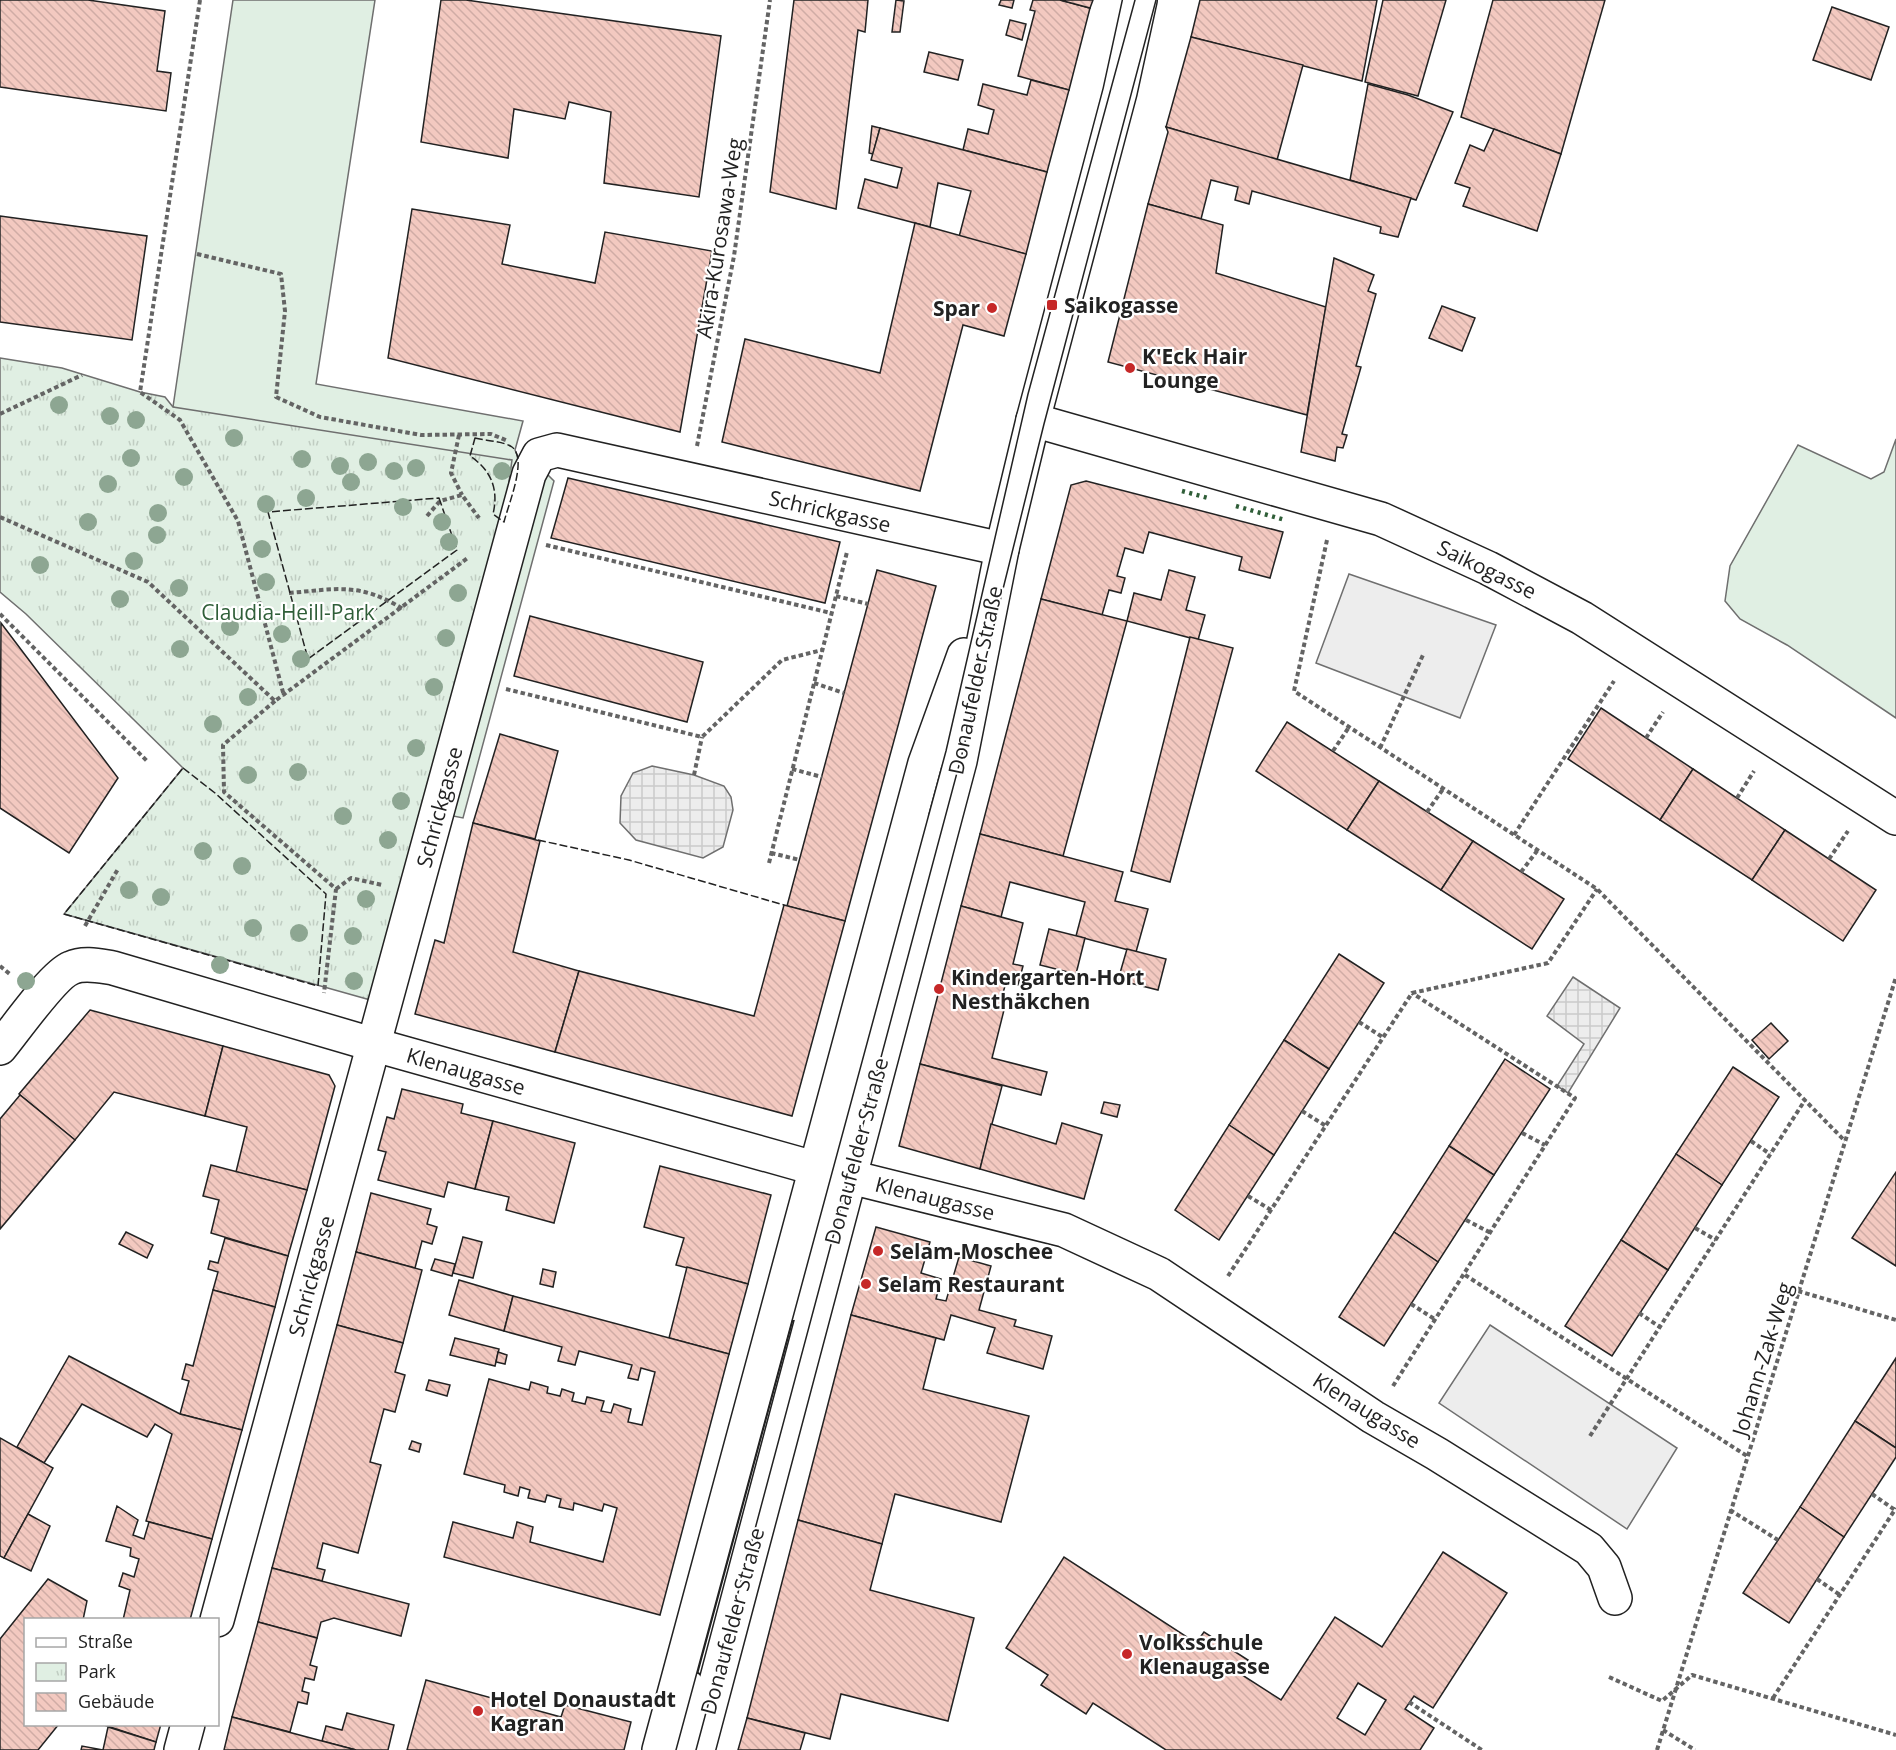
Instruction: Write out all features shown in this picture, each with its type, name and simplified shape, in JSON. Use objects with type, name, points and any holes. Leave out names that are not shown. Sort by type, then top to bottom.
[{"type":"street","name":"Donaufelder Straße","points":[[659,1750],[832,1173],[960,761],[1002,549],[1033,420],[1120,92],[1140,0]]},
{"type":"street","name":"Donaufelder Straße","points":[[1120,92],[1151,0]]},
{"type":"street","name":"Saikogasse","points":[[1033,420],[1381,519],[1477,563],[1582,618],[1896,818]]},
{"type":"street","name":"Schrickgasse","points":[[218,1618],[529,474],[539,455],[557,450],[1002,549]]},
{"type":"street","name":"Donaufelder Straße","points":[[698,1750],[925,764],[1002,549]]},
{"type":"street","name":"Klenaugasse","points":[[0,1048],[58,977],[71,968],[86,965],[113,968],[375,1045],[832,1173],[1064,1230],[1159,1275],[1373,1417],[1437,1454],[1589,1549],[1604,1567],[1615,1598]]},
{"type":"street","points":[[181,1750],[188,1726]]},
{"type":"lane","name":"Donaufelder Straße","points":[[676,1750],[832,1173]]},
{"type":"path","points":[[200,0],[140,392],[180,420],[238,521],[284,696]]},
{"type":"path","name":"Akira-Kurosawa-Weg","points":[[691,480],[734,256],[770,0]]},
{"type":"path","points":[[197,254],[281,274],[285,311],[276,397],[320,417],[421,435],[491,434],[521,446],[518,458],[539,455]]},
{"type":"path","points":[[0,414],[82,375]]},
{"type":"path","points":[[459,435],[451,473],[462,495],[486,527]]},
{"type":"path","points":[[427,516],[440,501],[462,495]]},
{"type":"path","points":[[1334,504],[1294,691],[1598,889],[1845,1141]]},
{"type":"path","points":[[0,517],[148,582],[275,701]]},
{"type":"path","points":[[769,862],[855,517]]},
{"type":"path","points":[[540,543],[831,613]]},
{"type":"path","points":[[336,890],[224,792],[223,745],[275,701],[402,609],[477,549]]},
{"type":"path","points":[[289,593],[353,587],[388,600],[402,609]]},
{"type":"path","points":[[836,596],[868,604]]},
{"type":"path","points":[[0,614],[148,762]]},
{"type":"path","points":[[694,775],[702,737],[782,660],[822,650]]},
{"type":"path","points":[[1380,748],[1423,655]]},
{"type":"path","points":[[1514,836],[1614,681]]},
{"type":"path","points":[[814,683],[844,693]]},
{"type":"path","points":[[502,688],[702,737]]},
{"type":"path","points":[[1646,738],[1664,711]]},
{"type":"path","points":[[1333,751],[1349,727]]},
{"type":"path","points":[[792,769],[822,777]]},
{"type":"path","points":[[1737,798],[1754,771]]},
{"type":"path","points":[[1427,812],[1443,789]]},
{"type":"path","points":[[1829,859],[1848,830]]},
{"type":"path","points":[[1521,872],[1537,850]]},
{"type":"path","points":[[771,853],[800,860]]},
{"type":"path","points":[[85,926],[118,869]]},
{"type":"path","points":[[324,994],[336,890],[351,878],[385,886]]},
{"type":"path","points":[[1208,1307],[1412,993],[1548,963],[1598,889]]},
{"type":"path","name":"Johann-Zak-Weg","points":[[1657,1750],[1896,977]]},
{"type":"path","points":[[1373,1417],[1575,1098],[1412,993]]},
{"type":"path","points":[[1359,1022],[1384,1038]]},
{"type":"path","points":[[1590,1437],[1805,1100]]},
{"type":"path","points":[[1302,1111],[1326,1126]]},
{"type":"path","points":[[1522,1133],[1545,1145]]},
{"type":"path","points":[[1751,1141],[1770,1155]]},
{"type":"path","points":[[1248,1196],[1272,1210]]},
{"type":"path","points":[[1466,1220],[1491,1233]]},
{"type":"path","points":[[1695,1227],[1716,1240]]},
{"type":"path","points":[[1465,1275],[1748,1456]]},
{"type":"path","points":[[1798,1291],[1896,1320]]},
{"type":"path","points":[[1411,1304],[1436,1320]]},
{"type":"path","points":[[1639,1313],[1660,1327]]},
{"type":"path","points":[[1772,1698],[1895,1509],[1872,1494]]},
{"type":"path","points":[[1730,1510],[1778,1540]]},
{"type":"path","points":[[1817,1579],[1840,1595]]},
{"type":"path","points":[[1609,1677],[1662,1701],[1692,1675],[1896,1735]]},
{"type":"path","points":[[1409,1702],[1482,1750]]},
{"type":"path","points":[[1663,1730],[1695,1750]]},
{"type":"green space","points":[[233,0],[375,0],[316,384],[523,421],[515,450],[520,462],[504,522],[173,407]]},
{"type":"green space","name":"Claudia-Heill-Park","points":[[0,358],[62,368],[140,392],[165,397],[173,407],[512,460],[503,525],[374,1001],[64,914],[183,768],[26,614],[0,592]]},
{"type":"green space","points":[[1896,439],[1896,718],[1787,645],[1740,619],[1725,601],[1730,566],[1798,445],[1871,479],[1884,472]]},
{"type":"green space","points":[[545,472],[554,481],[463,818],[453,816]]},
{"type":"shaded area","points":[[1349,574],[1496,625],[1460,718],[1316,663]]},
{"type":"shaded area","points":[[652,766],[694,775],[724,786],[731,797],[733,810],[723,847],[703,858],[636,840],[620,823],[621,796],[633,773]]},
{"type":"shaded area","points":[[1573,977],[1620,1008],[1568,1093],[1557,1086],[1584,1044],[1547,1016]]},
{"type":"shaded area","points":[[1490,1325],[1677,1448],[1627,1529],[1439,1403]]},
{"type":"building","points":[[0,0],[88,0],[165,11],[157,71],[171,73],[166,111],[0,87]]},
{"type":"building","points":[[441,0],[466,0],[721,36],[699,197],[604,183],[611,112],[569,102],[565,119],[514,109],[508,158],[421,142]]},
{"type":"building","points":[[794,0],[868,0],[865,32],[858,30],[836,209],[770,192]]},
{"type":"building","points":[[896,0],[904,1],[900,32],[892,32]]},
{"type":"building","points":[[1001,0],[1014,0],[1012,8],[999,5]]},
{"type":"building","points":[[1033,0],[1060,0],[1090,8],[1069,90],[1018,76],[1035,11],[1030,10]]},
{"type":"building","points":[[1060,0],[1093,0],[1090,8]]},
{"type":"building","points":[[1200,0],[1377,0],[1362,81],[1191,37]]},
{"type":"building","points":[[1383,0],[1446,0],[1418,96],[1365,82]]},
{"type":"building","points":[[1493,0],[1605,0],[1561,154],[1461,117]]},
{"type":"building","points":[[1832,7],[1889,27],[1871,80],[1813,60]]},
{"type":"building","points":[[1010,20],[1026,24],[1022,40],[1006,35]]},
{"type":"building","points":[[1191,37],[1303,65],[1277,160],[1166,127]]},
{"type":"building","points":[[929,52],[963,60],[958,80],[924,72]]},
{"type":"building","points":[[1031,80],[1069,90],[1047,172],[963,150],[968,129],[988,134],[994,110],[978,105],[983,84],[1027,95]]},
{"type":"building","points":[[1368,84],[1408,95],[1453,112],[1416,200],[1350,180]]},
{"type":"building","points":[[872,126],[880,128],[873,154],[869,153]]},
{"type":"building","points":[[1166,127],[1411,198],[1398,237],[1380,233],[1381,227],[1252,191],[1249,204],[1235,200],[1238,187],[1211,180],[1201,219],[1148,204],[1168,132]]},
{"type":"building","points":[[880,128],[1047,172],[1026,254],[959,237],[971,191],[938,183],[930,227],[858,208],[865,179],[897,188],[902,168],[871,160]]},
{"type":"building","points":[[1494,129],[1561,154],[1537,231],[1463,206],[1470,188],[1455,183],[1470,145],[1484,151]]},
{"type":"building","points":[[1148,204],[1223,225],[1216,273],[1326,307],[1307,415],[1108,362]]},
{"type":"building","points":[[412,209],[510,225],[502,264],[595,283],[605,232],[712,251],[680,432],[388,358]]},
{"type":"building","points":[[0,216],[147,236],[132,340],[0,322]]},
{"type":"building","points":[[915,223],[1026,254],[1004,336],[963,325],[920,491],[722,442],[745,339],[880,373]]},
{"type":"building","points":[[1334,258],[1374,275],[1368,291],[1376,294],[1356,366],[1361,367],[1342,434],[1347,435],[1343,448],[1337,447],[1335,461],[1301,452]]},
{"type":"building","points":[[1442,306],[1475,318],[1462,351],[1429,338]]},
{"type":"building","points":[[568,478],[840,542],[825,603],[551,538]]},
{"type":"building","points":[[1086,481],[1283,532],[1270,578],[1239,570],[1242,557],[1149,532],[1143,553],[1125,548],[1117,576],[1125,578],[1121,593],[1109,590],[1102,615],[1041,599],[1071,485]]},
{"type":"building","points":[[877,570],[936,586],[845,921],[787,906]]},
{"type":"building","points":[[1169,570],[1195,577],[1186,610],[1205,615],[1198,640],[1127,621],[1134,593],[1161,600]]},
{"type":"building","points":[[1041,599],[1127,621],[1063,856],[980,834]]},
{"type":"building","points":[[530,616],[703,662],[687,722],[514,676]]},
{"type":"building","points":[[1,623],[118,778],[69,853],[0,808]]},
{"type":"building","points":[[1190,637],[1233,648],[1170,882],[1131,871]]},
{"type":"building","points":[[1601,708],[1693,769],[1660,820],[1568,759]]},
{"type":"building","points":[[1287,722],[1379,781],[1347,830],[1256,771]]},
{"type":"building","points":[[500,734],[558,751],[535,839],[473,823]]},
{"type":"building","points":[[1693,769],[1785,830],[1752,880],[1660,820]]},
{"type":"building","points":[[1379,781],[1473,841],[1441,890],[1347,830]]},
{"type":"building","points":[[473,823],[540,841],[513,952],[579,971],[555,1052],[415,1014],[435,940],[444,943]]},
{"type":"building","points":[[1785,830],[1876,890],[1843,941],[1752,880]]},
{"type":"building","points":[[980,834],[1123,872],[1115,901],[1148,909],[1136,952],[1076,936],[1085,902],[1010,882],[1001,917],[961,906]]},
{"type":"building","points":[[1473,841],[1564,899],[1532,949],[1441,890]]},
{"type":"building","points":[[784,905],[845,921],[792,1116],[555,1052],[579,971],[754,1016]]},
{"type":"building","points":[[961,906],[1023,923],[1013,964],[1023,966],[1018,985],[1006,982],[1002,997],[1007,998],[992,1058],[1047,1072],[1041,1095],[920,1064]]},
{"type":"building","points":[[1049,929],[1085,938],[1076,974],[1040,965]]},
{"type":"building","points":[[1127,949],[1166,959],[1158,990],[1118,980]]},
{"type":"building","points":[[1339,954],[1384,983],[1329,1069],[1284,1040]]},
{"type":"building","points":[[90,1010],[223,1046],[205,1116],[114,1092],[75,1140],[19,1094]]},
{"type":"building","points":[[1771,1023],[1788,1041],[1769,1059],[1752,1040]]},
{"type":"building","points":[[1284,1040],[1329,1069],[1274,1155],[1229,1125]]},
{"type":"building","points":[[223,1046],[329,1075],[335,1086],[307,1190],[236,1172],[247,1127],[205,1116]]},
{"type":"building","points":[[1505,1059],[1550,1089],[1494,1175],[1449,1146]]},
{"type":"building","points":[[920,1064],[1002,1086],[980,1169],[899,1146]]},
{"type":"building","points":[[1733,1067],[1779,1097],[1722,1185],[1676,1154]]},
{"type":"building","points":[[402,1089],[463,1104],[461,1113],[493,1121],[475,1189],[448,1182],[444,1197],[378,1180],[386,1152],[378,1150],[387,1117],[394,1119]]},
{"type":"building","points":[[20,1095],[75,1140],[0,1229],[0,1119]]},
{"type":"building","points":[[1104,1102],[1120,1105],[1117,1117],[1101,1113]]},
{"type":"building","points":[[493,1121],[575,1143],[554,1223],[506,1210],[509,1197],[475,1189]]},
{"type":"building","points":[[1062,1123],[1102,1135],[1084,1199],[980,1169],[991,1124],[1056,1144]]},
{"type":"building","points":[[1229,1125],[1274,1155],[1219,1240],[1175,1210]]},
{"type":"building","points":[[1449,1146],[1494,1175],[1438,1262],[1394,1232]]},
{"type":"building","points":[[1676,1154],[1722,1185],[1668,1270],[1621,1240]]},
{"type":"building","points":[[211,1165],[307,1190],[288,1256],[211,1233],[219,1200],[203,1196]]},
{"type":"building","points":[[660,1166],[771,1195],[748,1284],[676,1265],[684,1238],[644,1227]]},
{"type":"building","points":[[1896,1172],[1896,1266],[1852,1238]]},
{"type":"building","points":[[371,1193],[431,1209],[427,1224],[437,1227],[432,1244],[422,1241],[415,1268],[356,1252]]},
{"type":"building","points":[[876,1227],[930,1242],[921,1273],[941,1279],[936,1299],[946,1301],[959,1257],[991,1266],[979,1310],[1016,1320],[1014,1326],[1052,1336],[1043,1369],[987,1353],[995,1328],[951,1315],[944,1340],[851,1315]]},
{"type":"building","points":[[126,1232],[153,1245],[147,1258],[119,1244]]},
{"type":"building","points":[[1394,1232],[1438,1262],[1384,1346],[1339,1317]]},
{"type":"building","points":[[463,1237],[482,1242],[473,1278],[453,1273]]},
{"type":"building","points":[[225,1238],[288,1256],[275,1307],[213,1290],[218,1272],[208,1269],[210,1261],[218,1263]]},
{"type":"building","points":[[1621,1240],[1668,1270],[1612,1356],[1565,1326]]},
{"type":"building","points":[[356,1252],[422,1270],[403,1343],[337,1325]]},
{"type":"building","points":[[435,1259],[455,1264],[452,1276],[431,1270]]},
{"type":"building","points":[[687,1267],[748,1284],[729,1354],[669,1338]]},
{"type":"building","points":[[543,1269],[556,1272],[553,1287],[540,1284]]},
{"type":"building","points":[[459,1280],[513,1296],[504,1331],[449,1315]]},
{"type":"building","points":[[213,1290],[275,1307],[242,1430],[180,1414],[189,1381],[182,1379],[186,1364],[193,1366]]},
{"type":"building","points":[[513,1296],[729,1354],[660,1615],[444,1557],[453,1522],[513,1538],[517,1522],[533,1527],[530,1542],[603,1562],[617,1508],[604,1504],[602,1511],[574,1503],[573,1510],[559,1507],[561,1499],[547,1495],[545,1502],[528,1498],[530,1490],[520,1487],[518,1496],[504,1492],[505,1485],[464,1474],[489,1379],[529,1390],[531,1382],[548,1387],[547,1393],[560,1396],[562,1389],[574,1393],[572,1401],[585,1404],[587,1397],[604,1401],[601,1411],[611,1413],[614,1404],[631,1409],[628,1422],[642,1425],[655,1372],[641,1368],[638,1380],[628,1378],[632,1365],[579,1351],[575,1365],[558,1361],[562,1347],[504,1331]]},
{"type":"building","points":[[851,1315],[936,1338],[923,1389],[1029,1416],[1001,1522],[895,1494],[882,1544],[798,1520]]},
{"type":"building","points":[[337,1325],[403,1343],[395,1372],[405,1375],[395,1412],[384,1409],[370,1462],[381,1465],[358,1553],[323,1543],[317,1568],[325,1570],[322,1581],[272,1568]]},
{"type":"building","points":[[455,1338],[499,1349],[495,1366],[450,1355]]},
{"type":"building","points":[[498,1352],[507,1355],[505,1364],[496,1362]]},
{"type":"building","points":[[69,1356],[180,1414],[242,1430],[212,1539],[146,1521],[172,1434],[155,1424],[147,1437],[82,1404],[44,1463],[17,1447]]},
{"type":"building","points":[[1896,1358],[1896,1448],[1855,1421]]},
{"type":"building","points":[[429,1380],[450,1385],[447,1396],[426,1390]]},
{"type":"building","points":[[1855,1421],[1896,1448],[1896,1457],[1844,1537],[1800,1507]]},
{"type":"building","points":[[0,1438],[53,1468],[4,1558],[0,1556]]},
{"type":"building","points":[[412,1441],[421,1444],[419,1452],[409,1449]]},
{"type":"building","points":[[117,1506],[138,1520],[133,1535],[144,1539],[149,1522],[212,1539],[191,1618],[123,1618],[130,1590],[119,1586],[123,1573],[134,1577],[139,1559],[130,1556],[131,1548],[106,1541]]},
{"type":"building","points":[[1800,1507],[1844,1537],[1789,1623],[1743,1593]]},
{"type":"building","points":[[28,1514],[50,1526],[31,1571],[4,1558]]},
{"type":"building","points":[[798,1520],[882,1544],[870,1590],[974,1618],[948,1721],[841,1694],[830,1739],[747,1718]]},
{"type":"building","name":"Volksschule Klenaugasse","points":[[1443,1552],[1507,1593],[1433,1708],[1414,1696],[1405,1709],[1434,1728],[1420,1750],[1166,1750],[1093,1703],[1086,1714],[1041,1685],[1048,1675],[1006,1648],[1064,1557],[1196,1643],[1204,1632],[1248,1660],[1239,1673],[1281,1700],[1335,1617],[1382,1647]],"holes":[[[1358,1683],[1386,1700],[1365,1735],[1337,1718]]]},
{"type":"building","points":[[272,1568],[409,1604],[401,1636],[334,1618],[321,1622],[317,1638],[258,1622]]},
{"type":"building","points":[[48,1579],[87,1601],[83,1618],[24,1618],[24,1726],[57,1726],[38,1750],[0,1750],[0,1639]]},
{"type":"building","points":[[258,1622],[317,1638],[310,1665],[317,1667],[314,1680],[305,1678],[302,1691],[309,1693],[307,1704],[298,1702],[290,1732],[232,1717]]},
{"type":"building","name":"Hotel Donaustadt Kagran","points":[[426,1680],[561,1717],[565,1705],[631,1722],[624,1750],[407,1750]]},
{"type":"building","points":[[347,1713],[394,1725],[388,1750],[356,1750],[322,1741],[326,1726],[342,1730]]},
{"type":"building","points":[[232,1717],[322,1741],[356,1750],[224,1750]]},
{"type":"building","points":[[747,1718],[805,1733],[800,1750],[738,1750]]},
{"type":"building","points":[[107,1726],[160,1726],[156,1742]]},
{"type":"building","points":[[108,1727],[156,1742],[154,1750],[103,1750]]},
{"type":"building","points":[[82,1746],[103,1750],[81,1750]]},
{"type":"tram line","points":[[676,1750],[946,751],[1028,394],[1135,0]]},
{"type":"tram line","points":[[696,1750],[962,754],[1044,424],[1156,0]]},
{"type":"hedge","points":[[1182,491],[1208,498]]},
{"type":"hedge","points":[[1236,506],[1285,520]]},
{"type":"fence","points":[[475,438],[508,445],[516,453],[518,472],[504,522],[493,514],[495,496],[492,481],[483,467],[470,456],[475,438]]},
{"type":"fence","points":[[439,498],[457,550],[308,659],[268,512],[439,498]]},
{"type":"fence","points":[[183,768],[215,793],[326,894],[318,986],[64,914],[183,768]]},
{"type":"fence","points":[[538,840],[629,860],[784,905]]},
{"type":"place","name":"Saikogasse","points":[[1052,305]]},
{"type":"place","name":"Spar","points":[[992,308]]},
{"type":"place","name":"K'Eck Hair Lounge","points":[[1130,368]]},
{"type":"place","name":"Kindergarten-Hort Nesthäkchen","points":[[939,989]]},
{"type":"place","name":"Selam-Moschee","points":[[878,1251]]},
{"type":"place","name":"Selam Restaurant","points":[[866,1284]]},
{"type":"place","name":"Volksschule Klenaugasse","points":[[1127,1654]]},
{"type":"place","name":"Hotel Donaustadt Kagran","points":[[478,1711]]}]
